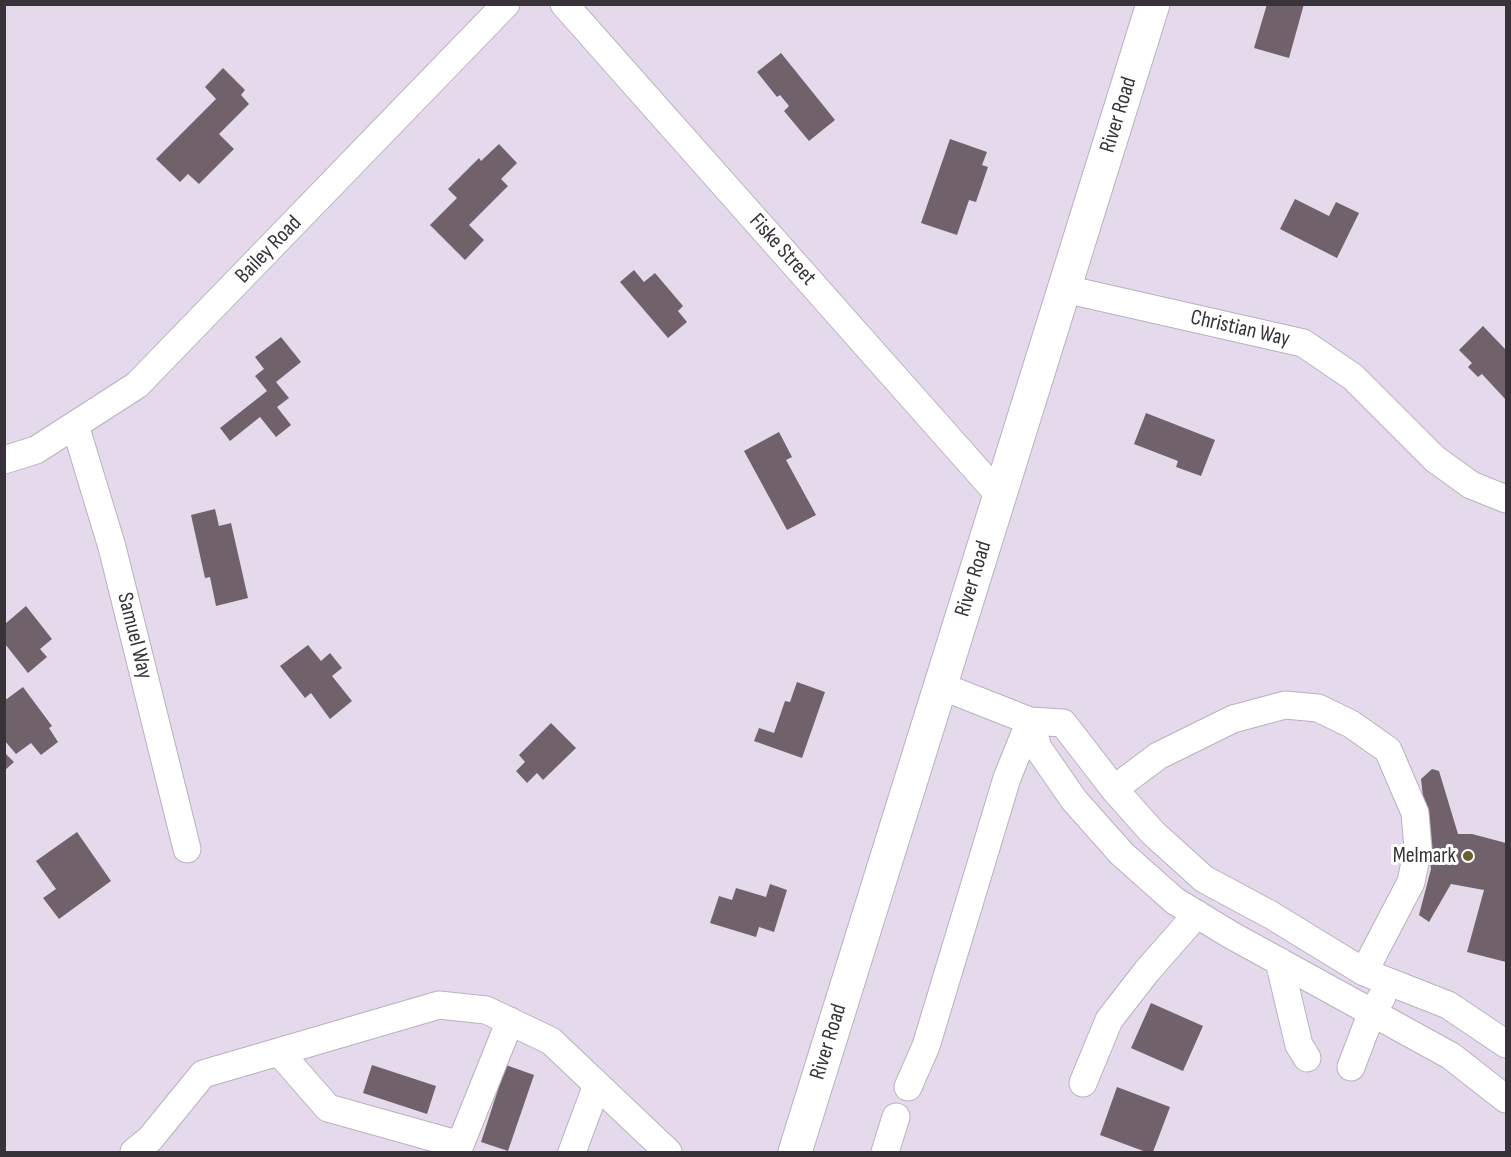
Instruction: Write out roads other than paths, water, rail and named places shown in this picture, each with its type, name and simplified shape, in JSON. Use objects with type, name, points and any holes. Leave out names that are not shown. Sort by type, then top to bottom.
[{"type":"main road","name":"River Road","points":[[795,1152],[1154,4]]},
{"type":"street","name":"Bailey Road","points":[[4,460],[36,450],[137,385],[506,4]]},
{"type":"street","name":"Fiske Street","points":[[564,4],[1000,496]]},
{"type":"street","name":"Christian Way","points":[[1065,289],[1303,343],[1353,377],[1435,459],[1471,485],[1506,499]]},
{"type":"street","name":"Samuel Way","points":[[75,425],[112,547],[187,849]]},
{"type":"street","points":[[941,686],[1030,721],[1063,723],[1114,789],[1153,832],[1204,879],[1271,915],[1364,972],[1448,1005],[1506,1044]]},
{"type":"street","points":[[1114,789],[1158,756],[1233,718],[1285,705],[1318,708],[1351,724],[1388,750],[1415,813],[1418,848],[1411,882],[1364,972]]},
{"type":"street","points":[[1030,721],[1038,748],[1074,800],[1122,854],[1175,901],[1451,1056],[1506,1099]]},
{"type":"street","points":[[908,1087],[926,1046],[1007,778],[1030,721]]},
{"type":"street","points":[[1083,1083],[1109,1020],[1147,971],[1197,914]]},
{"type":"street","points":[[1279,961],[1299,1045],[1307,1058]]},
{"type":"street","points":[[1351,1066],[1372,1012],[1391,983]]},
{"type":"street","points":[[134,1152],[150,1139],[203,1074],[439,1005],[486,1010],[551,1041],[668,1152]]},
{"type":"street","points":[[279,1052],[328,1108],[459,1145],[510,1021]]},
{"type":"street","points":[[572,1152],[597,1085]]},
{"type":"street","points":[[885,1152],[896,1117]]},
{"type":"place","name":"Melmark","points":[[1468,856]]}]
